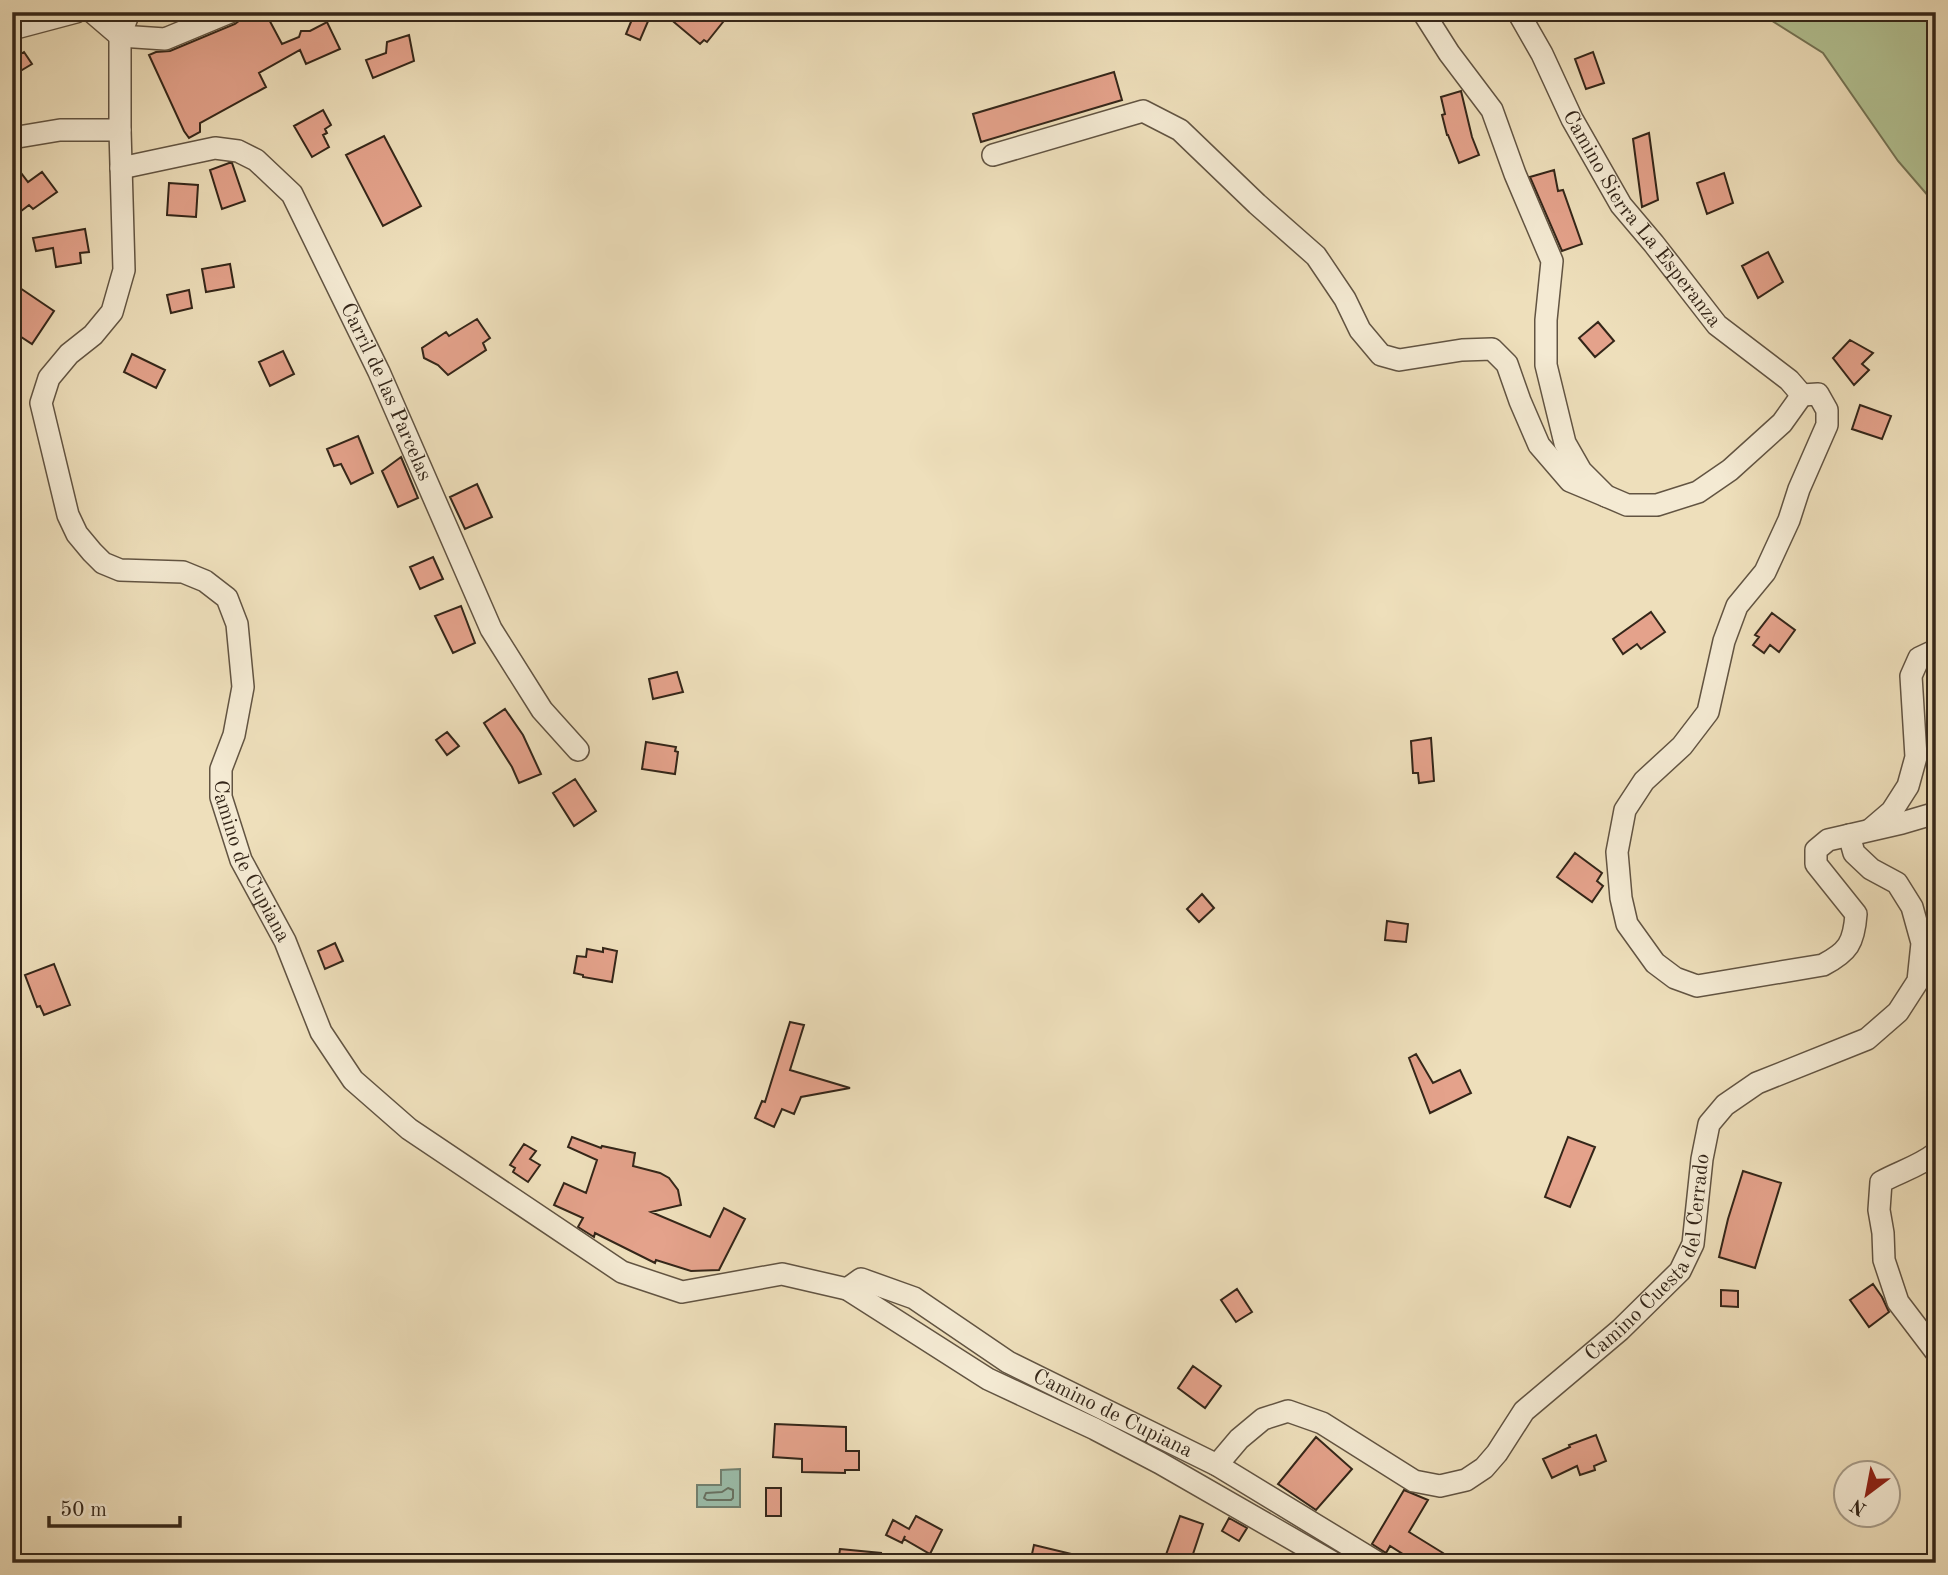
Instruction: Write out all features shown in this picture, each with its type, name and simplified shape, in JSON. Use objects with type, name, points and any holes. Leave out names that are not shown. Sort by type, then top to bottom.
[{"type":"street","points":[[12,29],[76,12]]},
{"type":"street","points":[[92,12],[120,36],[165,39],[230,12]]},
{"type":"street","points":[[120,36],[129,12]]},
{"type":"street","points":[[1423,12],[1449,53],[1492,110],[1515,174],[1552,261],[1546,320],[1546,365],[1565,443],[1581,471],[1606,496]]},
{"type":"street","name":"Camino Sierra La Esperanza","points":[[1518,12],[1542,54],[1572,120],[1621,205],[1717,325],[1788,380],[1802,395],[1818,394],[1827,410],[1827,425],[1789,520],[1765,572],[1737,606],[1724,641],[1708,712],[1682,746],[1644,782],[1625,810],[1617,852],[1621,898],[1627,924],[1655,963],[1675,978],[1697,986],[1823,965],[1842,955],[1854,934],[1856,914],[1816,864],[1816,850],[1828,840],[1936,813]]},
{"type":"street","name":"Camino de Cupiana","points":[[120,36],[124,271],[112,312],[93,335],[69,355],[49,378],[41,403],[68,515],[77,534],[92,552],[103,563],[120,570],[183,572],[205,582],[227,598],[237,624],[243,687],[234,735],[221,769],[221,797],[241,860],[285,941],[321,1032],[353,1080],[409,1129],[622,1272],[682,1292],[782,1275],[847,1289],[988,1379],[1160,1463],[1334,1563]]},
{"type":"street","points":[[993,155],[1143,111],[1180,130],[1316,256],[1345,299],[1360,330],[1381,355],[1399,360],[1462,350],[1492,349],[1507,364],[1539,445],[1570,481],[1627,505],[1657,505],[1698,492],[1730,470],[1782,423],[1802,395]]},
{"type":"street","points":[[12,138],[60,130],[120,130]]},
{"type":"street","name":"Carril de las Parcelas","points":[[121,168],[215,148],[237,151],[256,160],[292,194],[379,372],[491,629],[542,710],[578,750]]},
{"type":"street","name":"Camino Sierra La Esperanza","points":[[1859,833],[1892,811],[1908,786],[1916,757],[1911,676],[1919,658],[1936,650]]},
{"type":"street","name":"Camino Cuesta del Cerrado","points":[[1217,1465],[1263,1419],[1288,1411],[1322,1423],[1414,1481],[1440,1486],[1466,1480],[1484,1468],[1524,1411],[1620,1330],[1680,1271],[1693,1244],[1702,1159],[1709,1124],[1725,1105],[1757,1083],[1867,1039],[1898,1012],[1918,981],[1922,943],[1912,907],[1897,883],[1871,869],[1854,853],[1859,833]]},
{"type":"street","points":[[1936,1153],[1881,1182],[1879,1210],[1884,1260],[1898,1302],[1936,1352]]},
{"type":"street","name":"Camino de Cupiana","points":[[847,1289],[861,1279],[914,1298],[1008,1362],[1217,1465],[1378,1563]]},
{"type":"shaded area","points":[[1758,12],[1936,12],[1936,205],[1898,161],[1823,53]]},
{"type":"water","points":[[740,1469],[740,1507],[697,1507],[697,1485],[721,1485],[721,1470]]},
{"type":"building","points":[[245,12],[265,12],[282,44],[299,37],[301,31],[310,31],[327,22],[340,49],[306,64],[300,50],[259,73],[266,87],[200,123],[200,132],[189,138],[149,55],[170,51],[235,24]]},
{"type":"building","points":[[635,12],[652,12],[640,40],[626,34]]},
{"type":"building","points":[[662,12],[731,12],[707,42],[704,40],[700,44]]},
{"type":"building","points":[[409,35],[414,61],[373,78],[366,60],[386,53],[387,42]]},
{"type":"building","points":[[24,52],[32,64],[12,76],[12,59]]},
{"type":"building","points":[[1593,52],[1604,83],[1586,89],[1575,59]]},
{"type":"building","points":[[1114,72],[1122,100],[981,142],[973,114]]},
{"type":"building","points":[[1461,91],[1479,155],[1459,163],[1447,135],[1441,97]]},
{"type":"building","points":[[323,110],[331,125],[325,129],[327,133],[323,135],[329,147],[312,157],[294,126]]},
{"type":"building","points":[[1649,133],[1658,200],[1642,207],[1633,139]]},
{"type":"building","points":[[384,136],[421,206],[383,226],[346,155]]},
{"type":"building","points":[[12,161],[28,182],[42,172],[57,192],[33,209],[29,205],[12,218]]},
{"type":"building","points":[[232,163],[245,201],[222,209],[210,170]]},
{"type":"building","points":[[1554,170],[1558,191],[1563,190],[1582,244],[1562,251],[1530,177]]},
{"type":"building","points":[[1724,173],[1733,203],[1707,214],[1697,183]]},
{"type":"building","points":[[169,183],[198,185],[196,217],[167,215]]},
{"type":"building","points":[[85,229],[89,252],[80,253],[81,263],[56,267],[53,248],[36,251],[33,238]]},
{"type":"building","points":[[1768,252],[1783,282],[1758,298],[1742,266]]},
{"type":"building","points":[[230,264],[234,287],[206,292],[202,269]]},
{"type":"building","points":[[20,288],[54,311],[32,344],[12,331],[12,300]]},
{"type":"building","points":[[189,290],[192,308],[171,313],[167,295]]},
{"type":"building","points":[[477,319],[490,338],[483,343],[486,350],[448,375],[438,365],[424,358],[422,348],[446,332],[449,336]]},
{"type":"building","points":[[1598,322],[1614,341],[1595,357],[1579,338]]},
{"type":"building","points":[[1850,340],[1873,353],[1862,364],[1869,370],[1854,385],[1833,358]]},
{"type":"building","points":[[283,351],[294,374],[270,386],[259,362]]},
{"type":"building","points":[[132,354],[165,370],[156,388],[124,372]]},
{"type":"building","points":[[1860,405],[1891,416],[1882,439],[1852,429]]},
{"type":"building","points":[[358,436],[373,473],[351,484],[341,464],[334,466],[327,449]]},
{"type":"building","points":[[401,457],[418,498],[398,507],[382,471]]},
{"type":"building","points":[[477,484],[492,517],[465,529],[450,497]]},
{"type":"building","points":[[433,557],[443,579],[420,589],[410,567]]},
{"type":"building","points":[[461,606],[475,643],[453,653],[435,616]]},
{"type":"building","points":[[1651,612],[1665,632],[1641,649],[1637,644],[1623,654],[1613,639]]},
{"type":"building","points":[[1772,613],[1795,630],[1779,652],[1770,645],[1764,653],[1753,645],[1759,637],[1755,635]]},
{"type":"building","points":[[677,672],[683,692],[653,699],[649,679]]},
{"type":"building","points":[[505,709],[523,735],[541,774],[519,783],[484,723]]},
{"type":"building","points":[[447,732],[459,746],[447,755],[436,740]]},
{"type":"building","points":[[1431,738],[1434,781],[1419,783],[1418,773],[1413,773],[1411,741]]},
{"type":"building","points":[[646,742],[676,747],[675,751],[678,752],[675,774],[642,769]]},
{"type":"building","points":[[575,779],[596,811],[574,826],[553,793]]},
{"type":"building","points":[[1575,853],[1602,873],[1597,881],[1603,886],[1592,902],[1557,877]]},
{"type":"building","points":[[1202,894],[1214,908],[1199,922],[1187,909]]},
{"type":"building","points":[[1387,921],[1408,924],[1406,942],[1385,940]]},
{"type":"building","points":[[335,943],[343,961],[325,969],[318,951]]},
{"type":"building","points":[[603,948],[617,951],[612,982],[574,973],[577,956],[586,957],[587,949],[603,952]]},
{"type":"building","points":[[54,964],[70,1005],[44,1015],[40,1006],[37,1007],[25,975]]},
{"type":"building","points":[[790,1022],[804,1025],[790,1070],[850,1088],[801,1097],[794,1114],[782,1109],[774,1127],[755,1118],[762,1101],[765,1102]]},
{"type":"building","points":[[1416,1054],[1433,1083],[1460,1070],[1471,1093],[1430,1113],[1409,1058]]},
{"type":"building","points":[[572,1137],[601,1148],[602,1146],[635,1153],[633,1166],[669,1178],[678,1190],[681,1205],[651,1212],[710,1237],[724,1208],[745,1219],[719,1270],[691,1271],[656,1260],[655,1263],[595,1233],[594,1237],[578,1227],[583,1218],[554,1205],[564,1183],[586,1193],[597,1160],[568,1147]]},
{"type":"building","points":[[1568,1137],[1595,1147],[1570,1207],[1545,1197]]},
{"type":"building","points":[[524,1144],[536,1151],[530,1159],[540,1165],[528,1182],[513,1172],[515,1168],[510,1165]]},
{"type":"building","points":[[1743,1171],[1781,1183],[1755,1268],[1719,1257]]},
{"type":"building","points":[[1873,1284],[1889,1312],[1869,1327],[1850,1300]]},
{"type":"building","points":[[1237,1289],[1252,1312],[1236,1322],[1221,1300]]},
{"type":"building","points":[[1721,1290],[1738,1291],[1738,1307],[1721,1306]]},
{"type":"building","points":[[1193,1366],[1221,1386],[1205,1408],[1178,1388]]},
{"type":"building","points":[[775,1424],[846,1427],[846,1451],[859,1451],[859,1470],[845,1470],[845,1473],[802,1472],[802,1459],[773,1457]]},
{"type":"building","points":[[1596,1435],[1606,1461],[1594,1466],[1595,1470],[1580,1475],[1577,1466],[1552,1478],[1543,1459]]},
{"type":"building","points":[[1316,1437],[1352,1469],[1316,1510],[1278,1484]]},
{"type":"building","points":[[766,1488],[781,1488],[781,1516],[766,1516]]},
{"type":"building","points":[[1404,1490],[1428,1500],[1409,1532],[1443,1553],[1437,1563],[1417,1563],[1390,1546],[1386,1553],[1372,1544]]},
{"type":"building","points":[[916,1516],[942,1530],[930,1554],[904,1539],[905,1536],[902,1543],[886,1535],[893,1520],[909,1529]]},
{"type":"building","points":[[1180,1516],[1203,1524],[1190,1563],[1163,1563]]},
{"type":"building","points":[[1229,1518],[1247,1528],[1239,1541],[1222,1531]]},
{"type":"building","points":[[1034,1545],[1084,1557],[1083,1563],[1030,1563]]},
{"type":"building","points":[[840,1549],[881,1553],[880,1563],[838,1563]]}]
